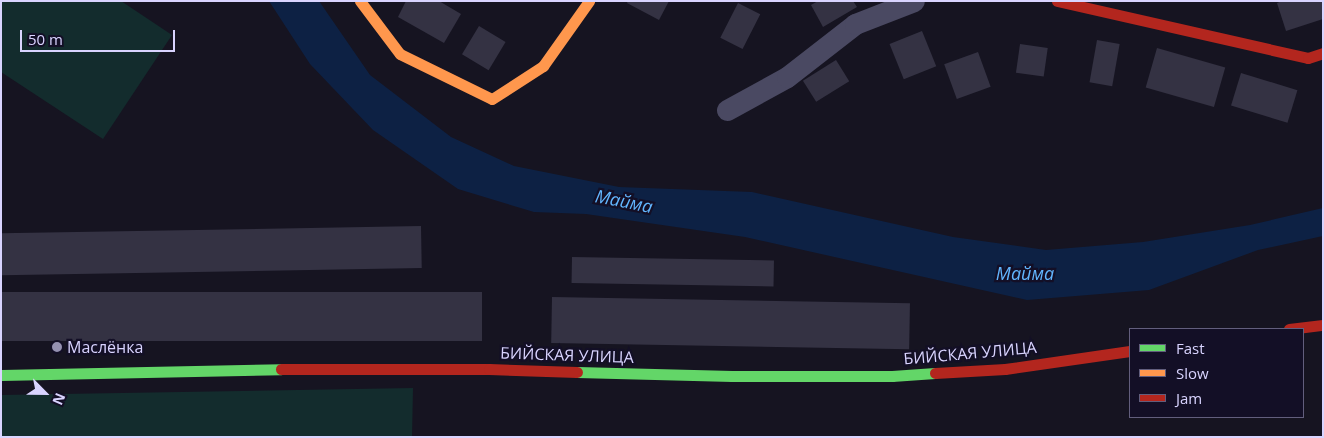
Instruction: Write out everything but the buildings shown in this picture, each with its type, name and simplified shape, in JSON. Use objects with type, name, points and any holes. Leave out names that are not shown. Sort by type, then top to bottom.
[{"type":"main road","points":[[360,1],[400,54],[492,99],[543,66],[589,1]]},
{"type":"main road","points":[[1057,1],[1308,58],[1323,53]]},
{"type":"main road","points":[[1296,328],[1323,324]]},
{"type":"main road","name":"БИЙСКАЯ УЛИЦА","points":[[1,375],[295,369],[489,369],[732,376],[892,376],[1005,369],[1129,351]]},
{"type":"street","points":[[727,110],[787,77],[855,24],[914,1]]},
{"type":"green space","points":[[1,1],[121,1],[172,35],[103,139],[1,72]]},
{"type":"green space","points":[[413,388],[412,437],[1,437],[1,395]]},
{"type":"water","name":"Майма","points":[[269,1],[319,1],[370,75],[451,137],[514,166],[619,187],[752,192],[953,237],[1046,250],[1143,242],[1250,225],[1323,208],[1323,236],[1258,250],[1149,290],[1027,300],[745,237],[586,214],[534,212],[458,189],[373,130],[310,64]]},
{"type":"traffic: fast","points":[[1,375],[281,369]]},
{"type":"traffic: fast","points":[[577,372],[732,376],[892,376],[935,373]]},
{"type":"traffic: slow","points":[[360,1],[400,54],[492,99],[543,66],[589,1]]},
{"type":"traffic: jam","points":[[1057,1],[1308,58],[1323,53]]},
{"type":"traffic: jam","points":[[1298,328],[1323,325]]},
{"type":"traffic: jam","points":[[935,373],[1005,369],[1129,351]]},
{"type":"traffic: jam","points":[[281,369],[489,369],[577,372]]},
{"type":"place","name":"Маслёнка","points":[[57,347]]}]
